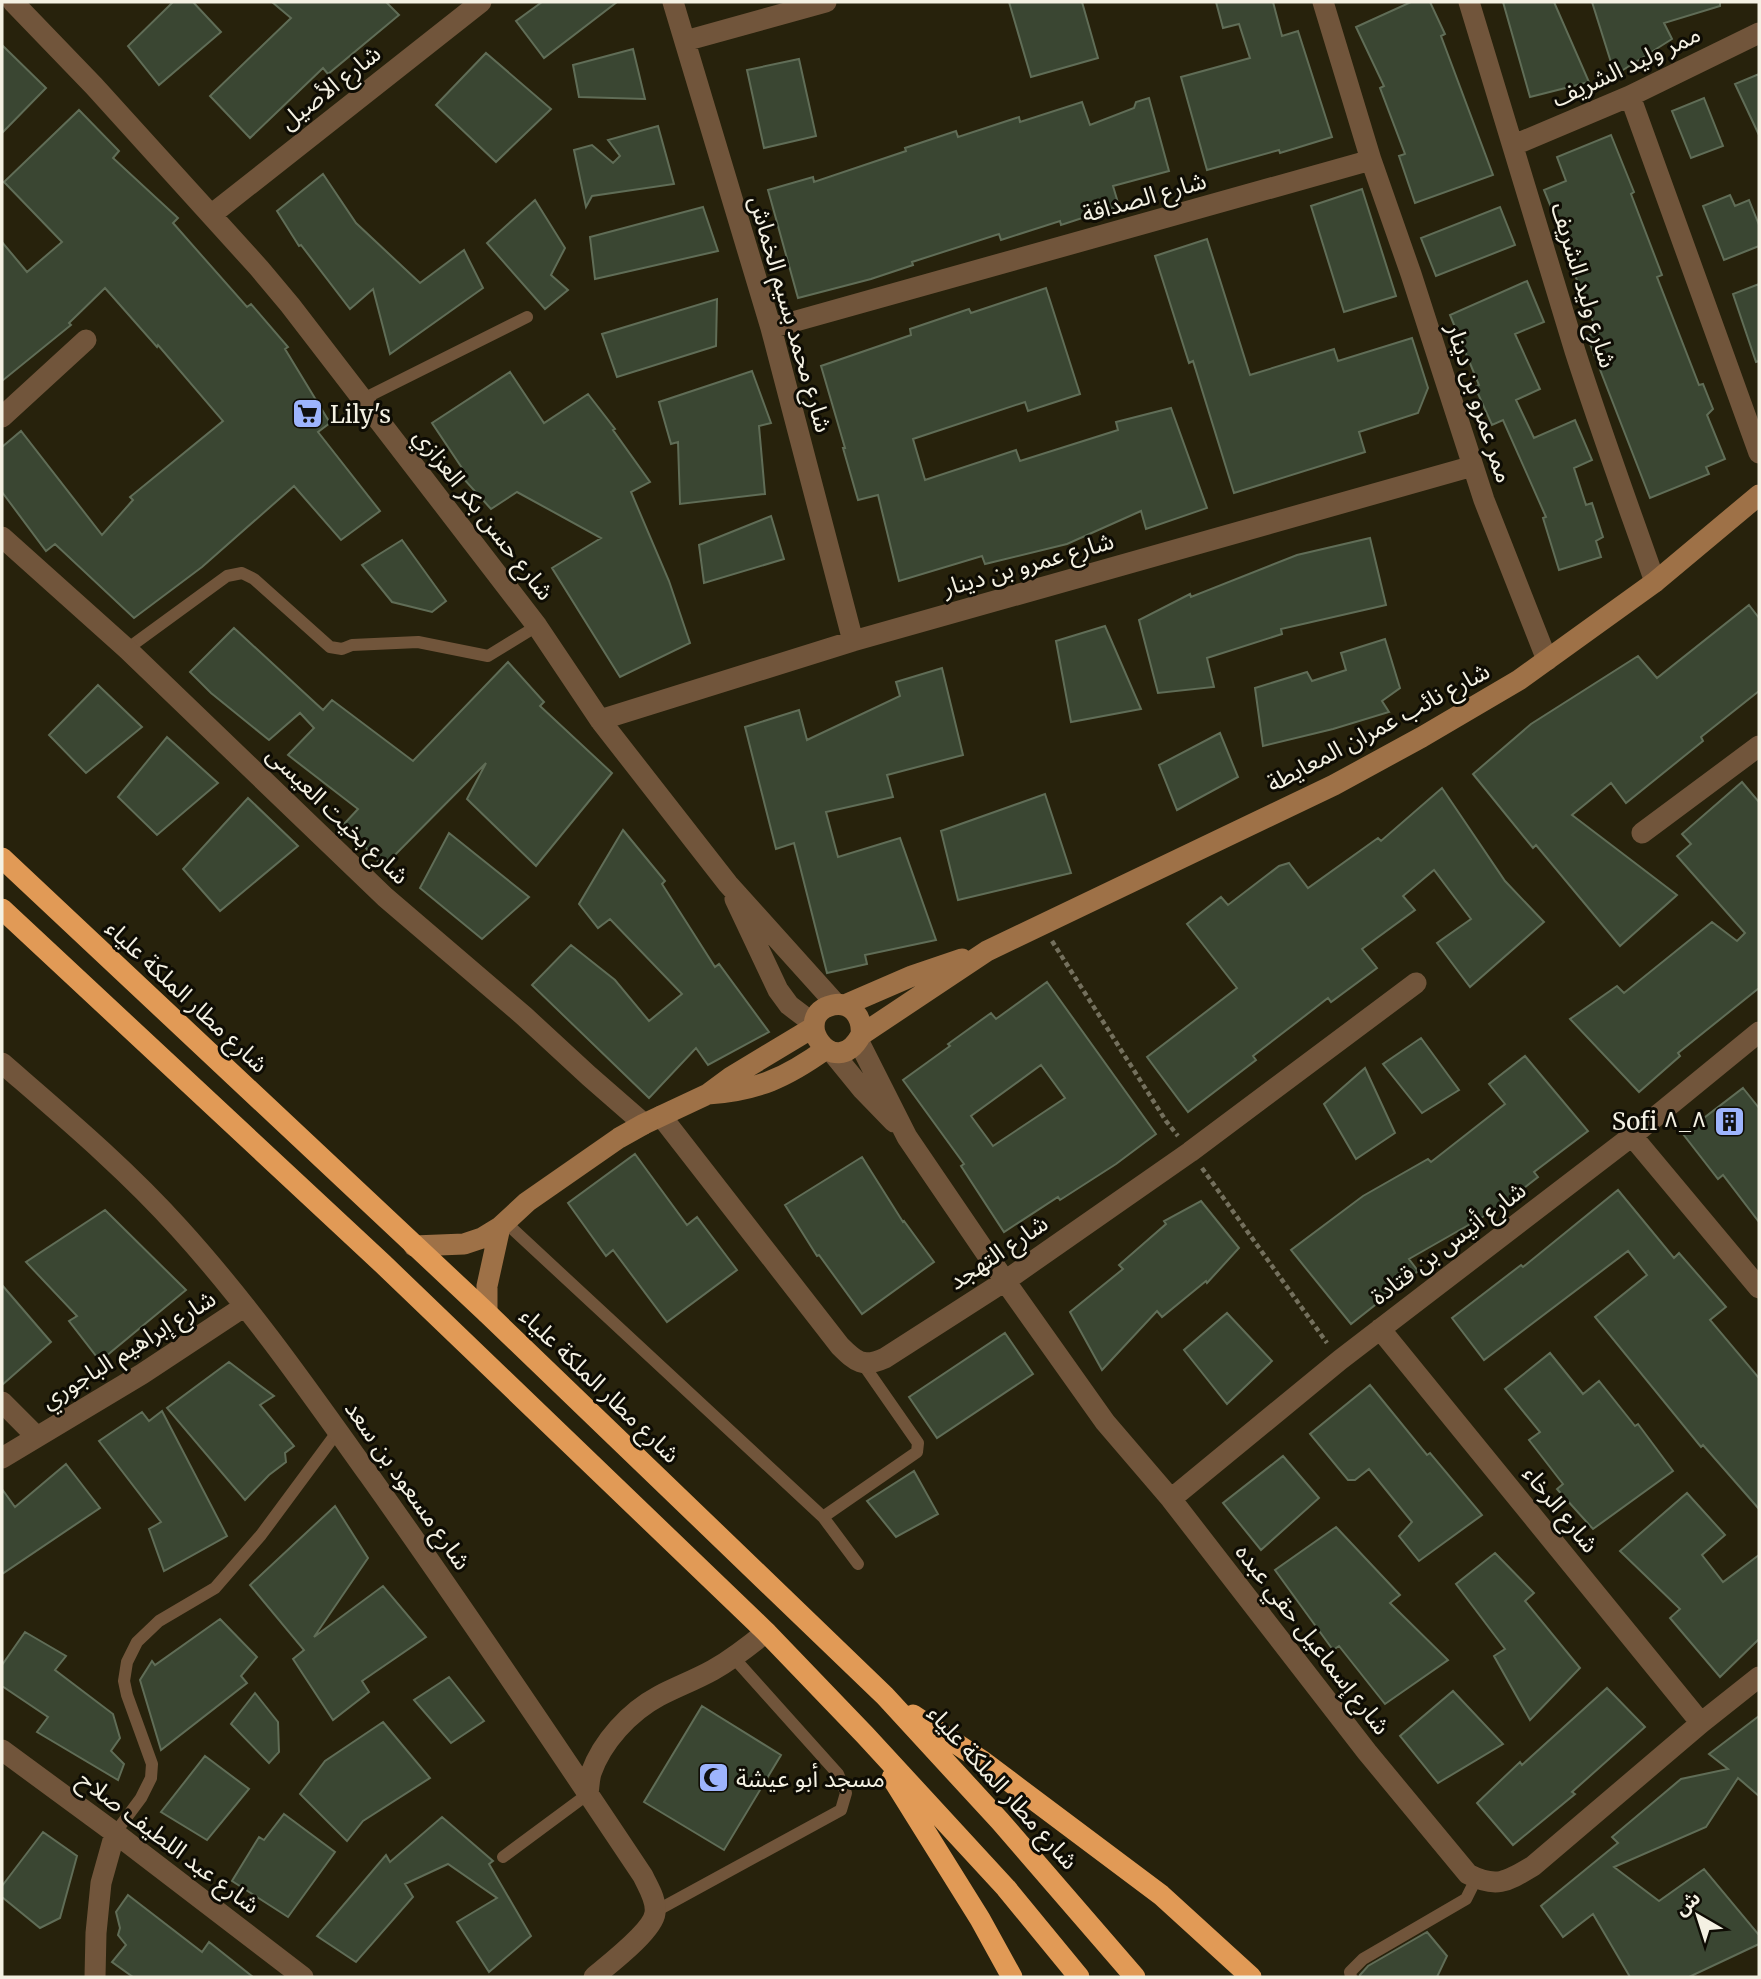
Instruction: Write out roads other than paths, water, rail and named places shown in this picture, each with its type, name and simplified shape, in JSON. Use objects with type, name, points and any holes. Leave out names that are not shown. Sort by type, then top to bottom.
[{"type":"highway","name":"شارع مطار الملكة علياء","points":[[2,858],[487,1313],[885,1696],[1000,1821],[1135,1977]]},
{"type":"highway","points":[[2,909],[373,1254],[766,1632],[1006,1888],[1079,1977]]},
{"type":"highway","points":[[885,1696],[981,1760],[1161,1895],[1251,1977]]},
{"type":"highway","points":[[864,1735],[980,1919],[1012,1977]]},
{"type":"street","name":"شارع حسن بكر العزازي","points":[[13,2],[94,86],[290,305],[537,626],[600,720],[728,884],[840,1004]]},
{"type":"street","points":[[445,2],[461,17]]},
{"type":"street","name":"شارع الأصيل","points":[[211,215],[481,2]]},
{"type":"street","name":"شارع محمد بسيم الخماش","points":[[673,2],[771,328],[853,641]]},
{"type":"street","points":[[685,41],[826,2]]},
{"type":"street","points":[[1323,2],[1371,160]]},
{"type":"street","name":"شارع وليد الشريف","points":[[1469,2],[1575,351],[1656,582]]},
{"type":"street","name":"ممر وليد الشريف","points":[[1514,145],[1630,96],[1759,33]]},
{"type":"street","points":[[1630,96],[1759,453]]},
{"type":"street","name":"شارع الصداقة","points":[[771,328],[1371,160]]},
{"type":"street","name":"ممر عمرو بن دينار","points":[[1371,160],[1496,532],[1547,660]]},
{"type":"street","points":[[2,418],[86,340]]},
{"type":"street","name":"شارع عمرو بن دينار","points":[[600,720],[853,641],[1473,466]]},
{"type":"street","name":"شارع نائب عمران المعايطة","points":[[840,1004],[987,951],[1334,785],[1422,737],[1519,680],[1656,582],[1759,495]]},
{"type":"street","name":"شارع بخيت العيسى","points":[[2,537],[127,649],[386,897],[589,1076],[652,1120]]},
{"type":"street","points":[[1643,833],[1759,746]]},
{"type":"street","name":"شارع حسن بكر العزازي","points":[[728,884],[778,990],[789,1005],[814,1025]]},
{"type":"street","name":"شارع نائب عمران المعايطة","points":[[860,1037],[987,951]]},
{"type":"street","name":"شارع التهجد","points":[[863,1364],[875,1363],[885,1358],[1004,1281],[1190,1152],[1416,983]]},
{"type":"street","points":[[414,1246],[464,1244],[482,1238],[597,1152],[652,1120],[708,1094],[814,1025],[820,1012],[827,1007],[840,1004],[853,1010],[859,1017],[862,1026],[860,1037],[850,1048],[844,1051],[829,1051],[761,1086],[731,1093],[708,1094]]},
{"type":"street","points":[[814,1025],[817,1040],[829,1051]]},
{"type":"street","name":"شارع أنيس بن قتادة","points":[[1171,1499],[1339,1360],[1632,1136],[1759,1032]]},
{"type":"street","name":"شارع إسماعيل حقي عبده","points":[[860,1037],[907,1137],[1004,1281],[1105,1422],[1171,1499],[1367,1752],[1460,1865],[1476,1879]]},
{"type":"street","name":"شارع إسماعيل حقي عبده","points":[[829,1051],[907,1137]]},
{"type":"street","name":"شارع مسعود بن سعد","points":[[2,1063],[144,1190],[245,1306],[417,1542],[589,1794],[643,1876],[656,1911]]},
{"type":"street","points":[[652,1120],[840,1346],[863,1364]]},
{"type":"street","points":[[1632,1136],[1759,1288]]},
{"type":"street","points":[[487,1313],[487,1286],[502,1225]]},
{"type":"street","name":"شارع إبراهيم الباجوري","points":[[2,1458],[142,1374],[245,1306]]},
{"type":"street","name":"شارع الرخاء","points":[[1380,1329],[1701,1723]]},
{"type":"street","points":[[2,1402],[37,1437]]},
{"type":"street","points":[[589,1794],[590,1776],[597,1758],[623,1723],[657,1697],[734,1658],[766,1632]]},
{"type":"street","points":[[1476,1879],[1496,1884],[1508,1881],[1533,1866],[1759,1677]]},
{"type":"street","name":"شارع عبد اللطيف صلاح","points":[[2,1750],[303,1977]]},
{"type":"street","points":[[95,1977],[101,1884],[115,1833]]},
{"type":"street","points":[[595,1977],[644,1933],[652,1923],[656,1911]]},
{"type":"lane","points":[[363,399],[527,317]]},
{"type":"lane","points":[[127,649],[227,576],[242,573],[254,579],[330,647],[342,649],[352,645],[418,642],[488,656],[537,626]]},
{"type":"lane","points":[[502,1225],[823,1517],[858,1564]]},
{"type":"lane","points":[[823,1517],[917,1452],[918,1443],[863,1364]]},
{"type":"lane","points":[[115,1833],[151,1778],[152,1764],[124,1681],[127,1662],[137,1642],[159,1621],[215,1588],[261,1535],[338,1431]]},
{"type":"lane","points":[[656,1911],[841,1810],[846,1793],[838,1774],[734,1658]]},
{"type":"lane","points":[[503,1857],[589,1794]]},
{"type":"lane","points":[[1351,1977],[1350,1972],[1363,1959],[1466,1899],[1476,1879]]},
{"type":"place","name":"Lily's","points":[[307,414]]},
{"type":"place","name":"Sofi ^_^","points":[[1730,1121]]},
{"type":"place","name":"مسجد أبو عيشة","points":[[713,1778]]}]
